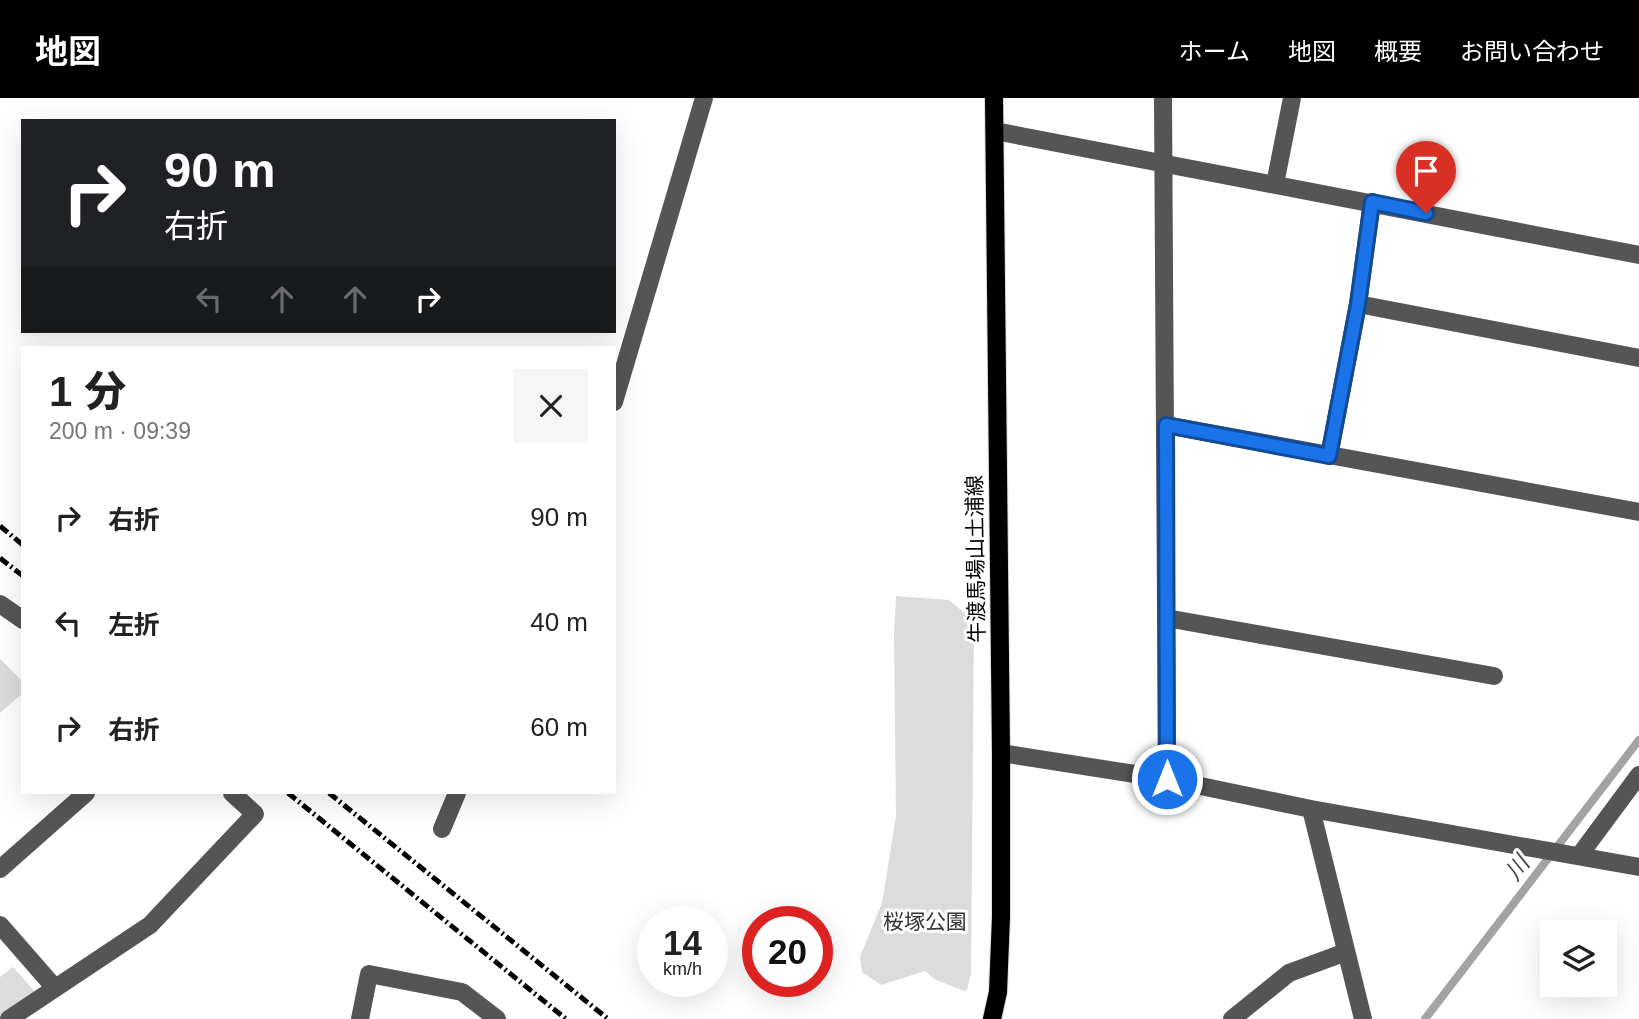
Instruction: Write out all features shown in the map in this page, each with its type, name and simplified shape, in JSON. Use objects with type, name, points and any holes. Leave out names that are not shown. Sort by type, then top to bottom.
[{"type":"main road","name":"牛渡馬場山土浦線","points":[[992,1019],[998,992],[1002,752],[994,98]]},
{"type":"street","points":[[616,395],[704,98]]},
{"type":"street","points":[[1164,98],[1167,779]]},
{"type":"street","points":[[1275,184],[1292,98]]},
{"type":"street","points":[[995,131],[1639,255]]},
{"type":"street","points":[[1329,456],[1358,304],[1372,202]]},
{"type":"street","points":[[1358,304],[1639,358]]},
{"type":"street","points":[[1166,425],[1639,512]]},
{"type":"street","points":[[1166,618],[1494,676]]},
{"type":"street","points":[[1002,752],[1167,779],[1311,809],[1639,867]]},
{"type":"street","points":[[1579,856],[1636,782]]},
{"type":"street","points":[[0,869],[85,794]]},
{"type":"street","points":[[9,1019],[150,925],[255,814],[233,794]]},
{"type":"street","points":[[442,829],[457,794]]},
{"type":"street","points":[[1311,809],[1363,1019]]},
{"type":"street","points":[[0,925],[55,988]]},
{"type":"street","points":[[1232,1019],[1289,973],[1346,952]]},
{"type":"street","points":[[360,1019],[369,974],[462,992],[497,1019]]},
{"type":"green space","name":"桜塚公園","points":[[896,596],[949,600],[974,621],[971,973],[967,990],[964,991],[934,979],[925,971],[881,985],[862,972],[860,957],[882,903],[896,816]]},
{"type":"green space","points":[[0,659],[21,680],[21,695],[0,713]]},
{"type":"green space","points":[[13,967],[37,994],[0,1019],[0,977]]},
{"type":"waterway","name":"川","points":[[1425,1019],[1639,740]]},
{"type":"railway","points":[[0,526],[21,543]]},
{"type":"railway","points":[[0,558],[21,574]]},
{"type":"railway","points":[[289,794],[566,1019]]},
{"type":"railway","points":[[330,794],[608,1019]]},
{"type":"route","points":[[1167,779],[1166,425],[1329,456],[1358,304],[1372,202],[1426,213]]}]
